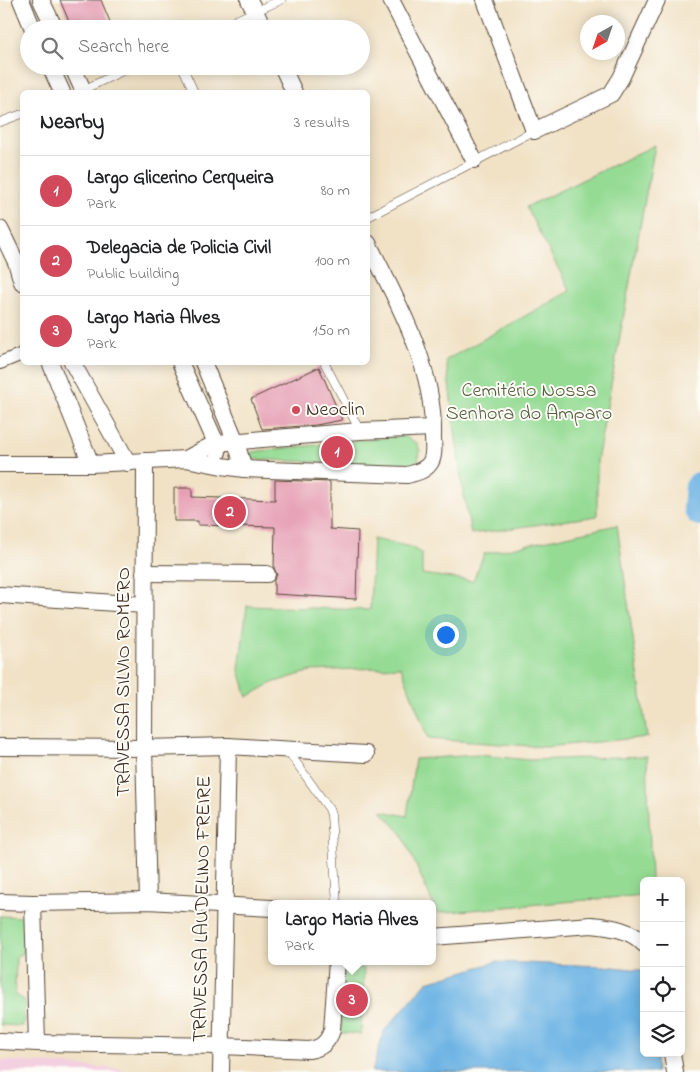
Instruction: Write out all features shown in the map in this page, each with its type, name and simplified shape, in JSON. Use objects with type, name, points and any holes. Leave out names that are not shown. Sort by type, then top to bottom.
[{"type":"street","points":[[21,0],[30,20]]},
{"type":"street","points":[[41,0],[51,20]]},
{"type":"street","points":[[391,0],[474,160]]},
{"type":"street","points":[[484,0],[534,131],[611,94],[621,78],[657,0]]},
{"type":"street","points":[[252,6],[259,20]]},
{"type":"street","points":[[54,75],[61,90]]},
{"type":"street","points":[[75,75],[81,90]]},
{"type":"street","points":[[286,75],[293,90]]},
{"type":"street","points":[[0,229],[19,268]]},
{"type":"street","points":[[0,464],[128,463],[186,458],[244,469],[407,475],[422,471],[430,464],[433,457],[434,428],[426,380],[416,346],[395,296],[370,247]]},
{"type":"street","points":[[0,363],[20,355]]},
{"type":"street","points":[[51,365],[92,464]]},
{"type":"street","points":[[74,365],[128,463]]},
{"type":"street","points":[[181,365],[216,443],[222,466]]},
{"type":"street","points":[[203,365],[236,442],[244,469]]},
{"type":"street","points":[[186,458],[216,443],[360,431],[434,428]]},
{"type":"street","name":"TRAVESSA SILVIO ROMERO","points":[[145,461],[144,748],[148,902]]},
{"type":"street","points":[[144,573],[267,574]]},
{"type":"street","points":[[0,595],[144,605]]},
{"type":"street","points":[[0,747],[144,748],[228,746],[366,754]]},
{"type":"street","name":"TRAVESSA LAUDELINO FREIRE","points":[[221,1072],[228,746]]},
{"type":"street","points":[[0,902],[148,902],[268,908]]},
{"type":"street","points":[[33,903],[37,1043]]},
{"type":"street","points":[[436,937],[591,925],[612,927],[628,932],[640,941]]},
{"type":"street","points":[[0,1041],[310,1050],[323,1046],[329,1039],[332,1030],[337,965]]},
{"type":"street","points":[[673,1057],[675,1072]]},
{"type":"lane","points":[[230,20],[252,6],[282,0]]},
{"type":"lane","points":[[86,90],[115,75]]},
{"type":"lane","points":[[186,75],[193,90]]},
{"type":"lane","points":[[0,122],[20,115]]},
{"type":"lane","points":[[370,216],[474,160],[534,131]]},
{"type":"lane","points":[[326,365],[360,431]]},
{"type":"lane","points":[[286,750],[329,808],[337,900]]},
{"type":"shaded area","points":[[0,1060],[122,1069],[122,1072],[0,1072]]},
{"type":"green space","name":"Cemitério Nossa Senhora do Amparo","points":[[655,145],[597,461],[597,516],[471,534],[461,478],[446,360],[570,291],[526,207]]},
{"type":"green space","points":[[404,436],[417,443],[420,451],[418,461],[409,467],[252,459],[248,457],[249,453],[259,451]]},
{"type":"green space","points":[[617,525],[647,737],[545,747],[428,739],[401,667],[311,671],[272,683],[247,697],[239,670],[247,606],[370,610],[373,539],[411,547],[422,554],[422,574],[473,581],[484,554]]},
{"type":"green space","points":[[479,755],[529,760],[647,756],[651,877],[640,877],[640,895],[437,913],[436,900],[431,900],[402,834],[381,811],[407,816],[415,759]]},
{"type":"green space","points":[[0,916],[25,917],[24,952],[16,957],[15,994],[25,1001],[23,1026],[0,1025]]},
{"type":"green space","points":[[343,967],[364,968],[361,1034],[341,1033]]},
{"type":"water","points":[[496,962],[604,966],[640,970],[640,1057],[656,1057],[657,1072],[372,1072],[384,1031],[427,982]]},
{"type":"building","points":[[60,0],[101,0],[109,20],[68,20]]},
{"type":"building","name":"Neoclin","points":[[319,367],[342,420],[316,425],[262,429],[251,399]]},
{"type":"building","points":[[275,480],[330,482],[330,529],[358,531],[356,599],[274,594],[274,580],[277,575],[274,568],[275,527],[198,525],[198,521],[174,521],[174,488],[192,488],[192,497],[275,500]]},
{"type":"waterway","points":[[700,487],[698,508],[700,511]]},
{"type":"place","name":"Neoclin","points":[[296,410]]},
{"type":"place","name":"Largo Glicerino Cerqueira","points":[[337,452]]},
{"type":"place","name":"Delegacia de Policia Civil","points":[[230,512]]},
{"type":"place","name":"Largo Maria Alves","points":[[352,1000]]}]
